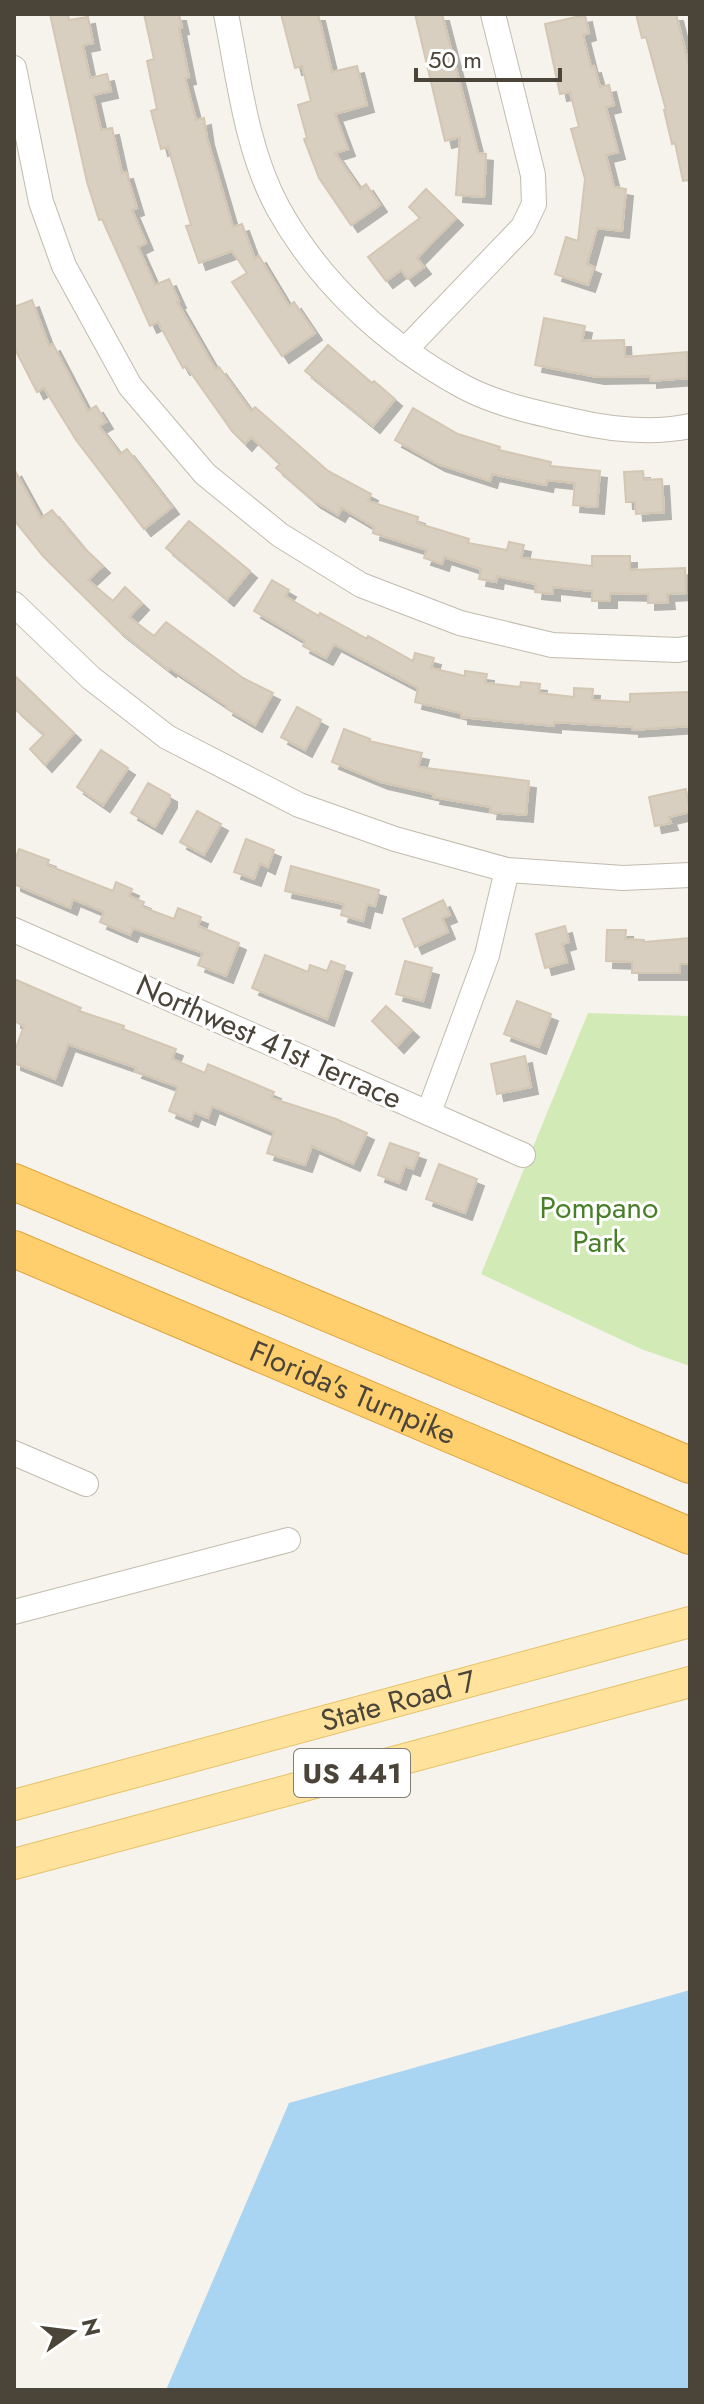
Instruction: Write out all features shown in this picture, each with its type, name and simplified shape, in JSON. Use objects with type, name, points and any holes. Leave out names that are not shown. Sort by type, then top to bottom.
[{"type":"highway","name":"Florida's Turnpike","points":[[14,1182],[690,1465]]},
{"type":"highway","name":"Florida's Turnpike","points":[[14,1249],[690,1536]]},
{"type":"main road","name":"State Road 7","points":[[14,1805],[690,1622]]},
{"type":"main road","name":"State Road 7","points":[[14,1864],[690,1682]]},
{"type":"street","points":[[226,14],[252,145],[277,205],[308,257],[358,311],[405,350],[466,388],[524,410],[597,426],[673,430],[690,426]]},
{"type":"street","points":[[405,350],[523,227],[534,204],[533,175],[493,14]]},
{"type":"street","points":[[14,68],[41,202],[64,266],[130,386],[205,474],[280,535],[361,585],[460,623],[552,645],[690,648]]},
{"type":"street","points":[[14,604],[91,678],[167,737],[299,805],[395,839],[507,870],[623,878],[690,875]]},
{"type":"street","points":[[429,1112],[487,955],[507,870]]},
{"type":"street","name":"Northwest 41st Terrace","points":[[14,930],[523,1155]]},
{"type":"street","points":[[14,1453],[86,1484]]},
{"type":"street","points":[[14,1612],[288,1540]]},
{"type":"green space","name":"Pompano Park","points":[[588,1013],[690,1016],[690,1366],[641,1349],[481,1274]]},
{"type":"water","points":[[690,1990],[690,2390],[166,2390],[289,2103]]},
{"type":"building","points":[[50,14],[68,14],[69,20],[88,17],[93,43],[83,45],[90,78],[107,74],[111,91],[93,95],[101,130],[112,128],[122,173],[126,172],[137,208],[132,210],[146,243],[138,247],[155,285],[169,279],[177,302],[216,370],[219,367],[251,411],[255,407],[328,471],[371,494],[368,501],[418,517],[417,523],[469,539],[468,543],[507,550],[509,542],[524,545],[521,558],[592,566],[592,556],[630,556],[630,570],[685,568],[686,593],[667,594],[668,602],[648,603],[648,594],[610,593],[610,601],[592,601],[592,591],[553,587],[553,594],[535,592],[536,584],[497,576],[496,582],[479,579],[481,569],[444,557],[442,564],[424,558],[427,550],[373,533],[374,527],[342,508],[338,515],[314,501],[276,468],[280,464],[251,437],[245,444],[232,431],[186,366],[183,368],[158,322],[150,326],[102,219],[99,220],[87,182]]},
{"type":"building","points":[[144,14],[179,14],[189,77],[185,78],[196,120],[204,118],[233,227],[242,224],[255,259],[259,256],[289,306],[294,302],[315,333],[282,356],[232,282],[247,273],[232,251],[199,263],[186,226],[191,225],[168,147],[161,149],[151,111],[157,109],[147,61],[154,59]]},
{"type":"building","points":[[281,14],[318,14],[332,72],[357,66],[367,105],[335,114],[348,149],[335,153],[360,189],[366,184],[380,205],[351,225],[319,178],[304,139],[307,138],[298,105],[311,101],[302,66],[295,68]]},
{"type":"building","points":[[415,14],[442,14],[478,153],[486,154],[484,197],[456,195],[460,137],[445,141]]},
{"type":"building","points":[[636,14],[676,14],[690,69],[690,180],[683,181],[646,37],[642,38]]},
{"type":"building","points":[[585,15],[589,33],[583,35],[591,67],[594,66],[600,87],[609,85],[614,105],[606,107],[618,152],[606,155],[614,187],[626,189],[622,231],[597,228],[587,264],[594,267],[588,285],[555,274],[566,237],[578,241],[585,179],[571,129],[579,127],[570,92],[560,94],[545,24]]},
{"type":"building","points":[[426,189],[456,218],[417,258],[424,267],[408,279],[401,270],[386,281],[368,257],[420,218],[409,207]]},
{"type":"building","points":[[32,300],[49,346],[53,344],[88,411],[96,406],[106,422],[99,426],[120,454],[127,449],[172,507],[144,529],[76,440],[44,388],[37,392],[14,347],[14,307]]},
{"type":"building","points":[[544,318],[585,326],[582,341],[624,340],[625,357],[687,352],[688,378],[650,381],[650,376],[597,377],[535,365]]},
{"type":"building","points":[[328,345],[395,399],[373,426],[305,371]]},
{"type":"building","points":[[413,408],[458,434],[500,447],[499,450],[551,462],[550,466],[600,471],[597,507],[573,505],[575,483],[547,480],[546,485],[492,474],[490,481],[438,464],[395,440]]},
{"type":"building","points":[[14,469],[41,518],[52,510],[103,566],[88,580],[113,601],[125,587],[142,603],[129,617],[154,636],[166,622],[243,678],[273,693],[255,725],[169,670],[118,630],[43,556],[14,520]]},
{"type":"building","points":[[643,471],[644,480],[662,479],[664,512],[636,514],[635,502],[626,502],[624,472]]},
{"type":"building","points":[[189,521],[250,571],[227,599],[166,548]]},
{"type":"building","points":[[272,580],[289,590],[285,596],[319,616],[320,613],[413,661],[415,653],[434,658],[431,668],[465,676],[465,671],[487,674],[485,683],[520,687],[521,682],[540,684],[539,693],[574,697],[574,688],[593,689],[592,700],[630,702],[630,694],[690,692],[690,726],[632,730],[632,727],[554,722],[554,726],[461,717],[461,713],[415,702],[418,688],[334,644],[326,658],[303,646],[305,641],[254,611]]},
{"type":"building","points":[[14,675],[74,733],[45,765],[30,749],[44,735],[14,708]]},
{"type":"building","points":[[297,707],[321,720],[305,750],[281,737]]},
{"type":"building","points":[[344,729],[369,741],[422,753],[418,767],[529,781],[526,815],[490,812],[491,807],[433,797],[434,794],[381,782],[332,762]]},
{"type":"building","points":[[101,750],[128,768],[103,805],[77,787]]},
{"type":"building","points":[[148,783],[170,795],[170,801],[155,827],[131,813]]},
{"type":"building","points":[[686,789],[690,812],[669,817],[671,823],[655,826],[649,797]]},
{"type":"building","points":[[197,811],[221,824],[204,855],[180,842]]},
{"type":"building","points":[[246,839],[274,850],[268,867],[260,863],[254,879],[234,872]]},
{"type":"building","points":[[19,849],[49,860],[47,865],[113,891],[116,882],[132,889],[129,896],[144,902],[142,907],[174,919],[178,908],[201,917],[198,926],[239,943],[226,976],[198,965],[203,953],[133,928],[130,935],[100,922],[104,912],[73,899],[70,908],[14,884],[14,863]]},
{"type":"building","points":[[291,866],[379,890],[375,906],[367,904],[363,921],[341,915],[344,904],[285,891]]},
{"type":"building","points":[[443,900],[450,915],[442,918],[448,932],[415,947],[403,919]]},
{"type":"building","points":[[565,926],[569,942],[562,944],[567,962],[545,968],[536,934]]},
{"type":"building","points":[[607,930],[626,930],[625,939],[644,942],[690,938],[690,964],[680,964],[680,973],[632,973],[632,962],[606,961]]},
{"type":"building","points":[[265,955],[308,972],[310,965],[327,971],[331,961],[345,966],[327,1019],[252,988]]},
{"type":"building","points":[[405,961],[432,968],[423,1001],[396,994]]},
{"type":"building","points":[[14,979],[81,1008],[79,1011],[124,1026],[123,1029],[176,1049],[172,1059],[205,1073],[208,1064],[274,1092],[271,1098],[336,1119],[367,1133],[353,1164],[312,1146],[305,1165],[267,1153],[274,1132],[212,1106],[208,1118],[194,1112],[191,1120],[169,1111],[178,1087],[135,1071],[137,1068],[68,1044],[55,1079],[14,1063],[14,1053],[24,1026],[14,1021]]},
{"type":"building","points":[[517,1001],[551,1014],[539,1047],[504,1034]]},
{"type":"building","points":[[386,1006],[412,1030],[397,1046],[372,1021]]},
{"type":"building","points":[[525,1056],[531,1087],[497,1094],[491,1064]]},
{"type":"building","points":[[390,1143],[419,1153],[413,1169],[405,1166],[399,1183],[378,1175]]},
{"type":"building","points":[[439,1164],[477,1179],[465,1213],[426,1199]]}]
